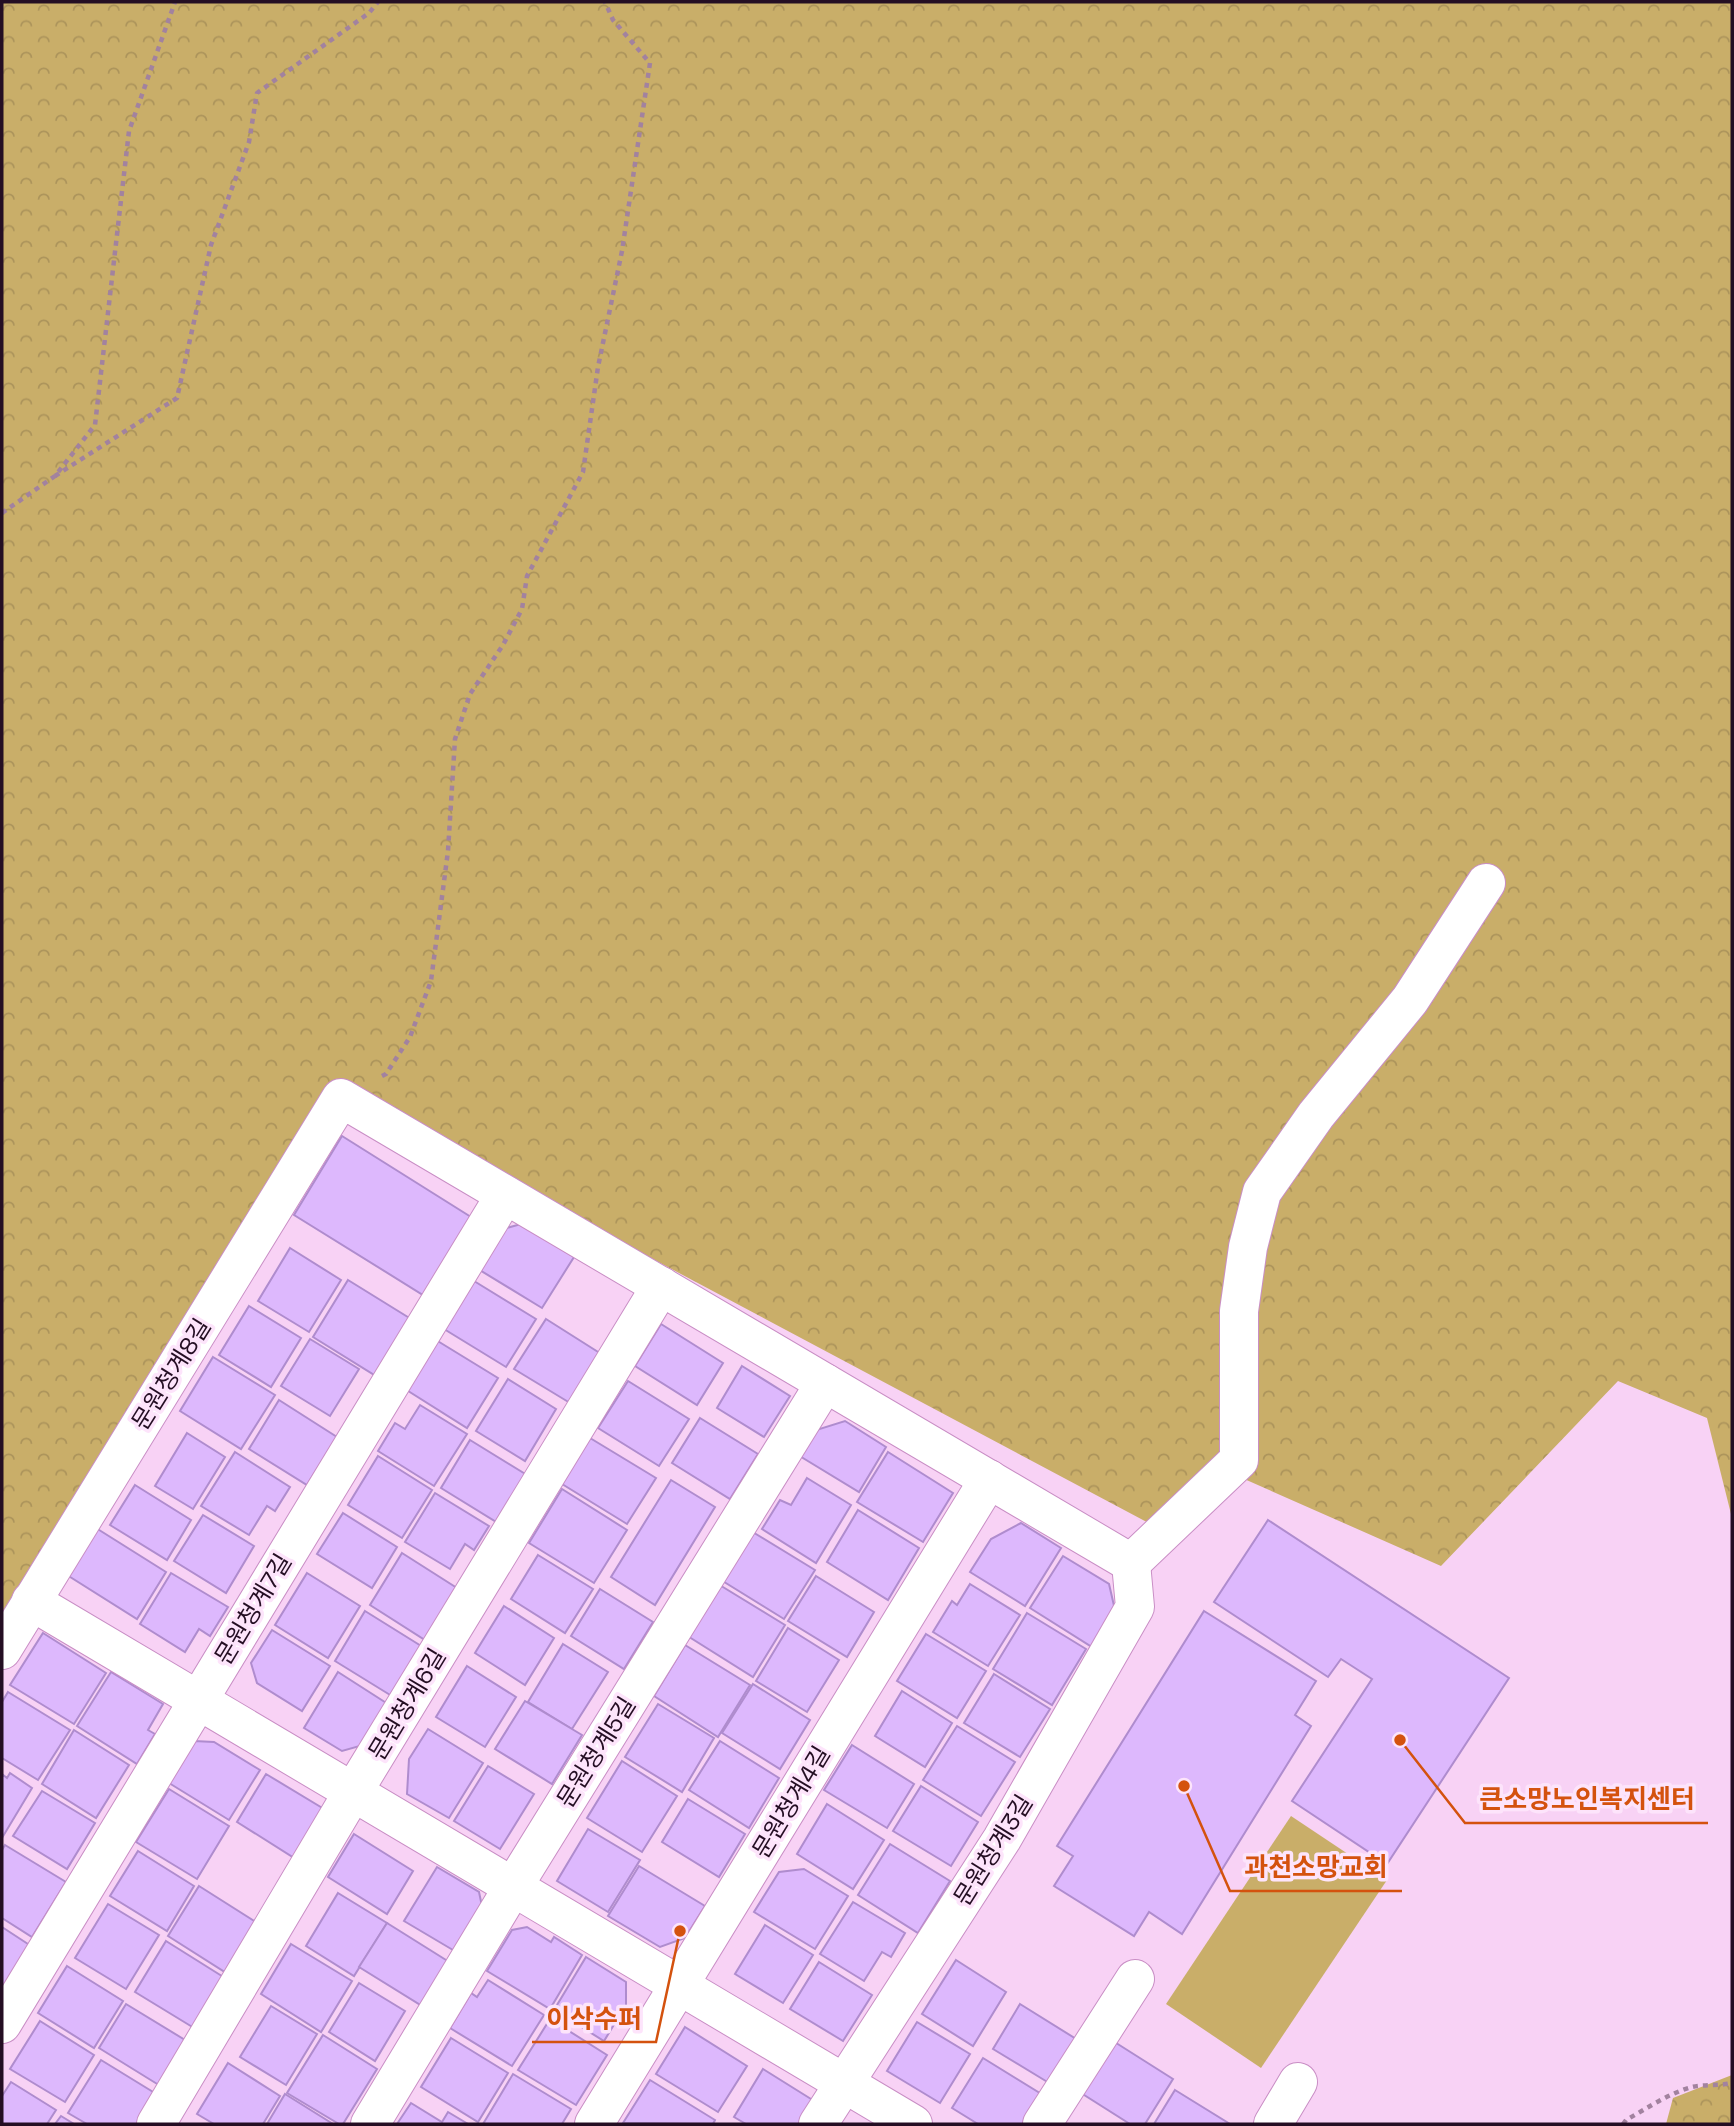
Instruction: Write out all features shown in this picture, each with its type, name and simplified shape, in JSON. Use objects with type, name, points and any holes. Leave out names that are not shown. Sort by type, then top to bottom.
[{"type":"street","points":[[341,1098],[1131,1563],[1239,1460],[1239,1311],[1248,1247],[1262,1192],[1316,1115],[1410,1000],[1486,883]]},
{"type":"street","name":"문원청계8길","points":[[2,1650],[341,1098]]},
{"type":"street","name":"문원청계7길","points":[[2,2024],[505,1195]]},
{"type":"street","name":"문원청계6길","points":[[156,2124],[353,1792],[661,1286]]},
{"type":"street","name":"문원청계5길","points":[[370,2124],[513,1887],[825,1383]]},
{"type":"street","name":"문원청계4길","points":[[594,2124],[989,1479]]},
{"type":"street","name":"문원청계3길","points":[[818,2124],[1002,1839],[1135,1607],[1131,1563]]},
{"type":"street","points":[[31,1601],[913,2124]]},
{"type":"street","points":[[1042,2124],[1135,1979]]},
{"type":"street","points":[[1273,2124],[1298,2082]]},
{"type":"path","points":[[55,476],[95,425],[129,131],[175,2]]},
{"type":"path","points":[[2,513],[177,398],[211,245],[249,142],[257,93],[369,13],[378,2]]},
{"type":"path","points":[[341,1098],[386,1074],[410,1037],[431,981],[448,851],[455,738],[470,694],[503,645],[522,609],[527,576],[583,471],[598,367],[622,251],[650,63],[613,20],[605,2]]},
{"type":"path","points":[[1623,2124],[1663,2100],[1694,2086],[1719,2087],[1732,2083]]},
{"type":"green space","points":[[2,2],[1732,2],[1732,1518],[1707,1418],[1618,1381],[1441,1566],[1208,1463],[1158,1528],[339,1092],[2,1635]]},
{"type":"green space","points":[[1291,1816],[1387,1880],[1261,2068],[1166,2004]]},
{"type":"green space","points":[[1732,2075],[1732,2124],[1666,2124],[1673,2098]]},
{"type":"building","points":[[342,1136],[471,1217],[423,1295],[294,1215]]},
{"type":"building","points":[[521,1224],[574,1257],[542,1308],[478,1269],[503,1229]]},
{"type":"building","points":[[290,1248],[341,1280],[309,1332],[258,1301]]},
{"type":"building","points":[[348,1280],[411,1319],[376,1376],[313,1337]]},
{"type":"building","points":[[474,1281],[536,1319],[506,1367],[444,1329]]},
{"type":"building","points":[[249,1306],[301,1338],[271,1387],[219,1355]]},
{"type":"building","points":[[546,1319],[606,1357],[575,1406],[514,1369]]},
{"type":"building","points":[[661,1324],[723,1363],[697,1405],[635,1366]]},
{"type":"building","points":[[310,1339],[359,1369],[330,1416],[281,1386]]},
{"type":"building","points":[[436,1340],[498,1378],[467,1428],[405,1389]]},
{"type":"building","points":[[213,1357],[275,1395],[241,1449],[180,1411]]},
{"type":"building","points":[[742,1366],[790,1396],[764,1437],[717,1408]]},
{"type":"building","points":[[508,1379],[556,1409],[525,1461],[476,1431]]},
{"type":"building","points":[[628,1381],[689,1419],[659,1466],[598,1428]]},
{"type":"building","points":[[279,1400],[337,1437],[307,1485],[249,1449]]},
{"type":"building","points":[[420,1405],[467,1434],[434,1486],[378,1451],[395,1423],[405,1429]]},
{"type":"building","points":[[700,1418],[758,1454],[730,1499],[672,1463]]},
{"type":"building","points":[[845,1421],[886,1447],[859,1492],[798,1455],[813,1431]]},
{"type":"building","points":[[187,1433],[225,1457],[193,1509],[155,1486]]},
{"type":"building","points":[[590,1438],[656,1478],[627,1524],[562,1484]]},
{"type":"building","points":[[470,1440],[527,1475],[498,1523],[441,1488]]},
{"type":"building","points":[[235,1452],[290,1487],[275,1511],[267,1506],[249,1535],[201,1506]]},
{"type":"building","points":[[888,1452],[953,1493],[923,1542],[857,1502]]},
{"type":"building","points":[[378,1456],[432,1490],[402,1538],[348,1505]]},
{"type":"building","points":[[807,1478],[851,1505],[816,1563],[762,1529],[780,1500],[791,1505]]},
{"type":"building","points":[[671,1480],[715,1507],[655,1605],[611,1577]]},
{"type":"building","points":[[135,1485],[191,1520],[167,1560],[110,1525]]},
{"type":"building","points":[[562,1489],[627,1530],[594,1583],[529,1543]]},
{"type":"building","points":[[435,1493],[489,1526],[474,1550],[465,1544],[450,1569],[405,1542]]},
{"type":"building","points":[[858,1510],[919,1548],[888,1600],[827,1562]]},
{"type":"building","points":[[343,1513],[397,1547],[372,1588],[317,1554]]},
{"type":"building","points":[[203,1515],[254,1546],[226,1593],[174,1561]]},
{"type":"building","points":[[1268,1520],[1509,1678],[1387,1864],[1292,1801],[1372,1679],[1341,1659],[1328,1677],[1214,1602]]},
{"type":"building","points":[[1021,1523],[1061,1548],[1025,1606],[970,1572],[991,1539]]},
{"type":"building","points":[[96,1528],[166,1572],[137,1619],[67,1575]]},
{"type":"building","points":[[751,1531],[815,1570],[784,1619],[721,1580]]},
{"type":"building","points":[[402,1553],[457,1588],[425,1640],[370,1605]]},
{"type":"building","points":[[538,1555],[593,1589],[565,1633],[511,1599]]},
{"type":"building","points":[[1063,1556],[1109,1584],[1115,1610],[1092,1647],[1030,1608]]},
{"type":"building","points":[[171,1573],[228,1607],[210,1636],[199,1629],[185,1652],[140,1624]]},
{"type":"building","points":[[307,1573],[360,1606],[328,1658],[275,1625]]},
{"type":"building","points":[[816,1576],[874,1612],[847,1657],[788,1621]]},
{"type":"building","points":[[718,1584],[785,1625],[753,1677],[686,1635]]},
{"type":"building","points":[[970,1584],[1020,1615],[988,1666],[933,1632],[952,1601],[957,1605]]},
{"type":"building","points":[[600,1589],[653,1622],[624,1669],[571,1636]]},
{"type":"building","points":[[504,1606],[554,1638],[525,1685],[475,1653]]},
{"type":"building","points":[[365,1611],[426,1649],[395,1698],[335,1661]]},
{"type":"building","points":[[1204,1611],[1316,1681],[1295,1715],[1311,1726],[1182,1934],[1149,1912],[1134,1936],[1054,1886],[1073,1856],[1057,1846]]},
{"type":"building","points":[[1027,1613],[1086,1649],[1052,1705],[993,1669]]},
{"type":"building","points":[[788,1628],[839,1660],[807,1712],[756,1681]]},
{"type":"building","points":[[272,1630],[330,1666],[302,1711],[257,1683],[251,1663]]},
{"type":"building","points":[[43,1633],[106,1673],[74,1724],[10,1685]]},
{"type":"building","points":[[926,1634],[986,1671],[957,1718],[897,1681]]},
{"type":"building","points":[[563,1644],[608,1672],[572,1729],[528,1702]]},
{"type":"building","points":[[685,1645],[750,1685],[718,1737],[654,1696]]},
{"type":"building","points":[[467,1666],[516,1697],[485,1747],[436,1717]]},
{"type":"building","points":[[111,1672],[163,1704],[148,1730],[155,1734],[137,1764],[77,1726]]},
{"type":"building","points":[[338,1672],[391,1706],[367,1744],[342,1751],[304,1728]]},
{"type":"building","points":[[994,1674],[1050,1709],[1020,1757],[964,1723]]},
{"type":"building","points":[[753,1684],[810,1720],[780,1769],[722,1733]]},
{"type":"building","points":[[902,1691],[952,1723],[925,1767],[875,1736]]},
{"type":"building","points":[[8,1692],[70,1730],[38,1780],[2,1758],[2,1702]]},
{"type":"building","points":[[525,1701],[582,1735],[552,1784],[495,1749]]},
{"type":"building","points":[[658,1704],[714,1738],[682,1792],[625,1757]]},
{"type":"building","points":[[957,1726],[1015,1762],[981,1816],[923,1780]]},
{"type":"building","points":[[428,1729],[483,1763],[449,1818],[407,1794],[409,1759]]},
{"type":"building","points":[[74,1730],[129,1765],[96,1818],[42,1784]]},
{"type":"building","points":[[194,1741],[214,1742],[260,1770],[229,1820],[169,1783]]},
{"type":"building","points":[[720,1741],[779,1778],[749,1828],[689,1790]]},
{"type":"building","points":[[852,1745],[914,1784],[887,1828],[824,1790]]},
{"type":"building","points":[[622,1761],[677,1796],[642,1852],[587,1818]]},
{"type":"building","points":[[488,1766],[534,1794],[500,1849],[454,1821]]},
{"type":"building","points":[[10,1773],[32,1788],[2,1838],[2,1774],[7,1778]]},
{"type":"building","points":[[266,1774],[329,1812],[299,1861],[237,1822]]},
{"type":"building","points":[[921,1786],[978,1822],[951,1866],[893,1831]]},
{"type":"building","points":[[169,1789],[229,1826],[197,1879],[136,1842]]},
{"type":"building","points":[[42,1791],[95,1823],[67,1869],[13,1836]]},
{"type":"building","points":[[688,1799],[745,1834],[719,1877],[662,1842]]},
{"type":"building","points":[[827,1804],[884,1840],[853,1889],[797,1854]]},
{"type":"building","points":[[588,1829],[640,1860],[608,1912],[557,1881]]},
{"type":"building","points":[[354,1834],[413,1871],[387,1914],[328,1877]]},
{"type":"building","points":[[890,1844],[950,1881],[918,1933],[858,1895]]},
{"type":"building","points":[[5,1845],[66,1882],[32,1937],[2,1918],[2,1850]]},
{"type":"building","points":[[138,1851],[194,1886],[167,1931],[110,1896]]},
{"type":"building","points":[[639,1866],[705,1906],[685,1938],[660,1947],[608,1916]]},
{"type":"building","points":[[437,1867],[479,1892],[483,1911],[458,1953],[404,1921]]},
{"type":"building","points":[[804,1869],[848,1896],[815,1949],[754,1912],[779,1872]]},
{"type":"building","points":[[199,1886],[259,1924],[228,1974],[168,1936]]},
{"type":"building","points":[[338,1893],[387,1923],[354,1976],[306,1946]]},
{"type":"building","points":[[853,1902],[905,1933],[891,1957],[882,1952],[864,1981],[820,1954]]},
{"type":"building","points":[[108,1904],[159,1935],[126,1989],[75,1958]]},
{"type":"building","points":[[387,1923],[454,1965],[427,2009],[359,1967]]},
{"type":"building","points":[[765,1925],[813,1955],[783,2003],[735,1974]]},
{"type":"building","points":[[2,1927],[31,1946],[2,1994]]},
{"type":"building","points":[[527,1927],[551,1942],[554,1937],[582,1955],[550,2009],[487,1971],[512,1930]]},
{"type":"building","points":[[166,1941],[225,1978],[194,2028],[135,1992]]},
{"type":"building","points":[[291,1944],[352,1981],[321,2032],[261,1994]]},
{"type":"building","points":[[586,1957],[626,1982],[626,2005],[604,2041],[554,2010]]},
{"type":"building","points":[[956,1960],[1006,1992],[973,2046],[922,2014]]},
{"type":"building","points":[[819,1962],[872,1995],[843,2041],[790,2009]]},
{"type":"building","points":[[67,1966],[123,2001],[94,2048],[38,2013]]},
{"type":"building","points":[[488,1980],[544,2015],[512,2066],[450,2028],[471,1993],[477,1997]]},
{"type":"building","points":[[359,1983],[405,2011],[375,2061],[329,2032]]},
{"type":"building","points":[[126,2004],[190,2043],[162,2087],[99,2048]]},
{"type":"building","points":[[1020,2004],[1081,2042],[1054,2086],[993,2049]]},
{"type":"building","points":[[271,2006],[317,2034],[286,2085],[240,2057]]},
{"type":"building","points":[[550,2019],[607,2055],[576,2105],[518,2070]]},
{"type":"building","points":[[40,2021],[94,2055],[65,2102],[10,2069]]},
{"type":"building","points":[[917,2022],[970,2054],[940,2103],[887,2071]]},
{"type":"building","points":[[685,2027],[747,2066],[718,2112],[656,2074]]},
{"type":"building","points":[[323,2035],[377,2069],[343,2124],[287,2093]]},
{"type":"building","points":[[451,2038],[508,2073],[478,2122],[421,2087]]},
{"type":"building","points":[[1113,2041],[1173,2079],[1145,2124],[1130,2124],[1081,2093]]},
{"type":"building","points":[[983,2058],[1043,2095],[1024,2124],[978,2124],[952,2108]]},
{"type":"building","points":[[101,2060],[158,2095],[140,2124],[87,2124],[68,2113]]},
{"type":"building","points":[[228,2063],[280,2096],[263,2124],[214,2124],[197,2114]]},
{"type":"building","points":[[763,2069],[819,2104],[807,2124],[746,2124],[734,2117]]},
{"type":"building","points":[[513,2074],[571,2109],[562,2124],[483,2124]]},
{"type":"building","points":[[650,2080],[715,2120],[713,2124],[623,2123]]},
{"type":"building","points":[[11,2082],[56,2110],[47,2124],[2,2124],[2,2096]]},
{"type":"building","points":[[1175,2090],[1230,2124],[1154,2124]]},
{"type":"building","points":[[285,2094],[333,2124],[267,2124]]},
{"type":"building","points":[[411,2103],[442,2122],[448,2112],[468,2124],[397,2124]]},
{"type":"building","points":[[61,2116],[74,2124],[55,2124]]},
{"type":"place","name":"큰소망노인복지센터","points":[[1400,1740]]},
{"type":"place","name":"과천소망교회","points":[[1184,1786]]},
{"type":"place","name":"이삭수퍼","points":[[680,1931]]}]
